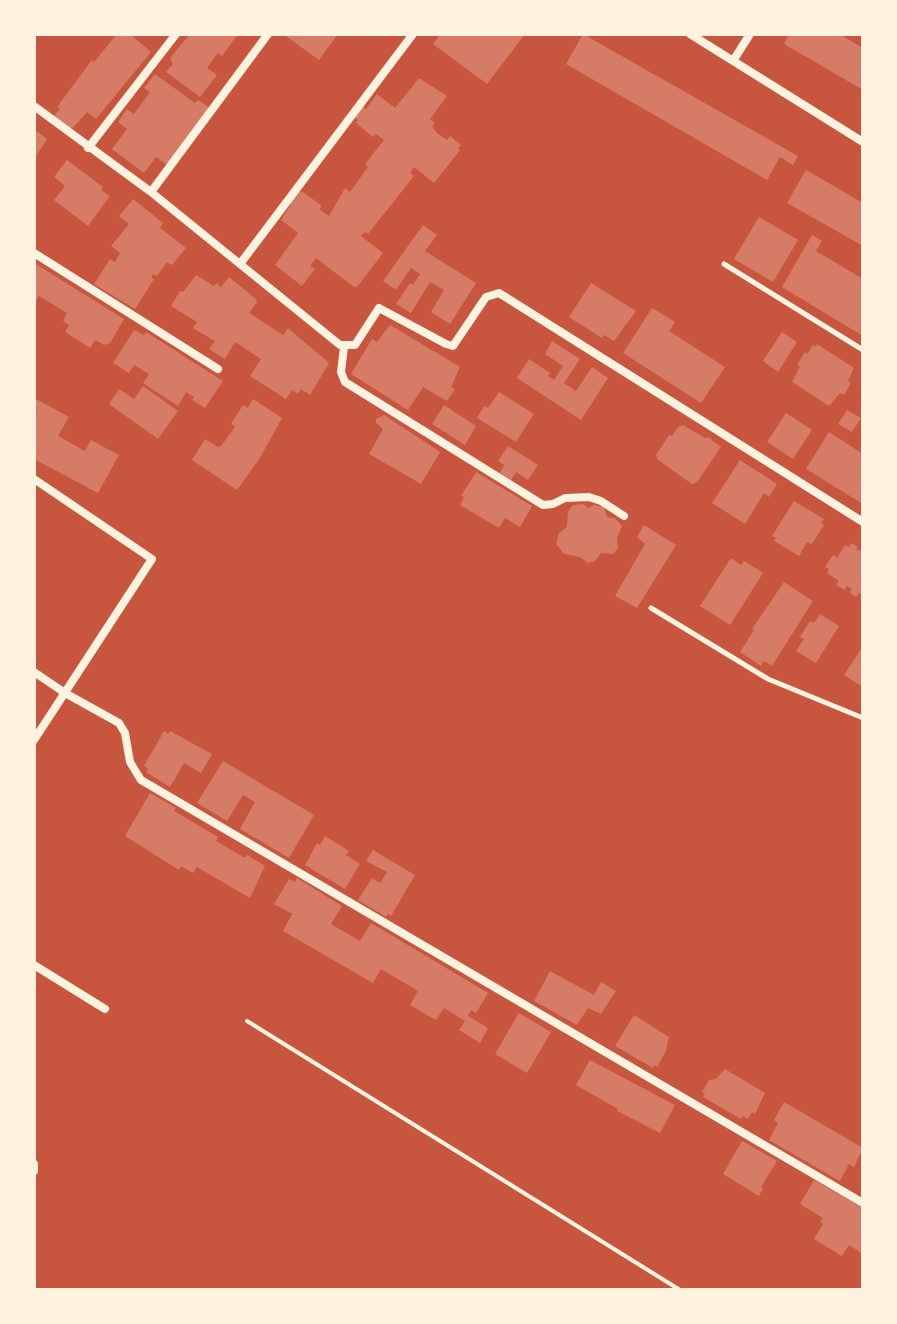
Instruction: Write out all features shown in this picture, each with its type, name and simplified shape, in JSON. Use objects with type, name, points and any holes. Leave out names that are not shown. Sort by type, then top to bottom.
[{"type":"street","points":[[88,148],[176,34]]},
{"type":"street","points":[[151,192],[268,34]]},
{"type":"street","points":[[240,264],[413,34]]},
{"type":"street","points":[[690,34],[863,142]]},
{"type":"street","points":[[733,61],[750,34]]},
{"type":"street","points":[[34,106],[151,192],[344,347],[355,345],[379,308],[453,346],[486,297],[499,293],[863,522]]},
{"type":"street","points":[[34,253],[218,369]]},
{"type":"street","points":[[344,347],[341,372],[345,382],[543,505],[565,498],[589,497],[624,516]]},
{"type":"street","points":[[34,479],[152,559],[34,740]]},
{"type":"street","points":[[34,672],[119,723],[125,733],[130,762],[141,780],[863,1203]]},
{"type":"street","points":[[34,965],[105,1009]]},
{"type":"street","points":[[34,1164],[34,1171]]},
{"type":"lane","points":[[724,264],[863,350]]},
{"type":"lane","points":[[651,608],[768,679],[863,718]]},
{"type":"path","points":[[247,1021],[680,1290]]},
{"type":"building","points":[[117,34],[130,34],[151,52],[96,119],[87,112],[71,130],[54,116],[60,109],[57,107],[92,60],[94,62]]},
{"type":"building","points":[[190,34],[238,34],[222,56],[218,53],[207,68],[217,75],[200,97],[166,72],[173,64],[170,58]]},
{"type":"building","points":[[283,34],[338,34],[319,60]]},
{"type":"building","points":[[440,34],[525,34],[487,84],[433,44]]},
{"type":"building","points":[[583,34],[798,156],[793,165],[780,157],[767,180],[566,64]]},
{"type":"building","points":[[789,34],[839,34],[863,48],[863,90],[784,44]]},
{"type":"building","points":[[155,74],[195,103],[198,100],[209,107],[167,165],[156,157],[144,173],[112,149],[127,129],[118,122],[127,109],[134,114],[150,92],[144,88]]},
{"type":"building","points":[[419,78],[447,96],[430,119],[435,123],[432,126],[437,133],[447,140],[450,136],[461,145],[460,150],[434,183],[414,167],[410,173],[414,176],[368,234],[365,232],[361,236],[383,253],[358,286],[354,287],[316,258],[310,266],[315,269],[302,286],[275,265],[298,233],[281,220],[289,203],[298,191],[303,192],[322,206],[319,209],[329,216],[345,188],[350,192],[368,167],[365,164],[384,140],[376,134],[373,137],[356,123],[358,120],[354,117],[362,106],[366,109],[377,94],[395,108]]},
{"type":"building","points":[[34,129],[47,139],[34,159]]},
{"type":"building","points":[[67,160],[103,187],[101,190],[110,196],[88,226],[54,200],[65,186],[54,177]]},
{"type":"building","points":[[806,170],[863,203],[863,246],[787,203]]},
{"type":"building","points":[[133,199],[163,223],[160,228],[186,248],[172,265],[167,262],[157,276],[153,274],[151,277],[154,279],[135,309],[94,284],[110,259],[115,262],[120,253],[111,246],[129,224],[119,216]]},
{"type":"building","points":[[759,217],[798,240],[773,282],[734,259]]},
{"type":"building","points":[[423,225],[437,235],[425,251],[476,283],[450,324],[431,312],[444,290],[430,282],[411,313],[396,304],[420,274],[411,268],[396,290],[383,281]]},
{"type":"building","points":[[812,235],[822,241],[816,251],[863,279],[863,336],[782,287]]},
{"type":"building","points":[[34,263],[124,319],[110,343],[104,345],[95,340],[90,348],[65,332],[69,325],[63,321],[67,313],[39,296],[34,305]]},
{"type":"building","points":[[196,275],[221,287],[229,277],[256,299],[249,313],[283,335],[288,328],[329,363],[310,395],[301,389],[298,394],[292,390],[286,399],[250,376],[261,359],[235,342],[225,359],[209,349],[215,341],[193,328],[197,322],[171,306],[180,291],[183,292]]},
{"type":"building","points":[[591,283],[636,311],[614,341],[604,335],[602,338],[569,317]]},
{"type":"building","points":[[652,308],[675,322],[669,331],[725,367],[701,403],[623,353]]},
{"type":"building","points":[[390,325],[460,367],[451,387],[455,389],[447,401],[423,387],[408,410],[351,374],[372,339],[377,342]]},
{"type":"building","points":[[134,330],[144,335],[146,332],[223,381],[205,408],[186,392],[178,406],[143,383],[149,374],[134,365],[129,373],[113,363]]},
{"type":"building","points":[[782,332],[797,342],[778,372],[763,361]]},
{"type":"building","points":[[552,341],[580,359],[564,383],[576,391],[592,367],[608,378],[581,420],[517,378],[529,359],[550,373],[548,376],[554,380],[563,366],[545,354]]},
{"type":"building","points":[[817,344],[854,368],[844,395],[840,393],[829,406],[792,382],[805,352],[807,354]]},
{"type":"building","points":[[143,386],[178,411],[158,439],[109,404],[119,389],[134,399]]},
{"type":"building","points":[[499,392],[534,414],[516,442],[477,418],[484,406],[488,408]]},
{"type":"building","points":[[34,398],[69,417],[58,436],[85,451],[91,440],[119,455],[98,493],[34,459],[34,419],[37,414],[34,412]]},
{"type":"building","points":[[253,399],[282,418],[260,458],[237,490],[192,460],[205,439],[221,446],[235,427],[231,424],[243,405],[248,408]]},
{"type":"building","points":[[444,405],[476,426],[465,445],[432,424]]},
{"type":"building","points":[[847,410],[861,418],[852,432],[838,424]]},
{"type":"building","points":[[786,413],[812,430],[793,459],[767,442]]},
{"type":"building","points":[[384,415],[440,452],[421,484],[369,454],[383,429],[376,419]]},
{"type":"building","points":[[683,425],[721,447],[697,482],[692,484],[658,460],[656,455],[669,435],[672,436]]},
{"type":"building","points":[[829,432],[863,454],[863,504],[806,469]]},
{"type":"building","points":[[508,446],[538,465],[528,480],[516,472],[511,480],[500,473],[504,465],[498,461]]},
{"type":"building","points":[[740,460],[777,484],[769,497],[764,493],[745,524],[712,503]]},
{"type":"building","points":[[476,472],[532,506],[520,527],[505,518],[499,528],[460,505],[464,497],[461,496]]},
{"type":"building","points":[[794,501],[824,519],[821,523],[824,525],[812,544],[807,542],[799,556],[774,541],[776,538],[772,536]]},
{"type":"building","points":[[583,504],[589,508],[593,505],[604,507],[607,517],[615,518],[622,526],[617,538],[618,548],[613,554],[601,553],[595,561],[588,563],[580,557],[564,554],[556,544],[559,533],[567,527],[568,512],[573,505]]},
{"type":"building","points":[[644,525],[676,545],[637,608],[615,596],[645,544],[637,537]]},
{"type":"building","points":[[851,543],[858,547],[856,550],[863,551],[863,601],[859,593],[856,597],[847,586],[845,590],[836,585],[839,581],[827,573],[829,569],[825,567],[833,555],[837,558],[845,545],[849,547]]},
{"type":"building","points":[[731,558],[741,565],[744,561],[763,573],[730,625],[700,606]]},
{"type":"building","points":[[784,582],[813,601],[772,666],[764,661],[761,666],[740,652]]},
{"type":"building","points":[[820,614],[839,626],[816,663],[796,651],[810,621],[814,623]]},
{"type":"building","points":[[863,646],[863,684],[861,686],[844,675]]},
{"type":"building","points":[[164,731],[168,734],[170,731],[212,754],[201,773],[184,763],[170,787],[146,772],[148,769],[144,766]]},
{"type":"building","points":[[223,761],[314,815],[289,858],[240,829],[255,802],[243,795],[227,821],[197,803]]},
{"type":"building","points":[[150,793],[218,837],[216,841],[265,866],[250,898],[197,867],[193,873],[181,866],[179,870],[125,836]]},
{"type":"building","points":[[325,836],[349,851],[346,855],[360,864],[345,889],[305,865],[317,843],[320,845]]},
{"type":"building","points":[[373,850],[415,875],[391,916],[388,914],[386,917],[358,900],[372,878],[380,883],[387,872],[366,861]]},
{"type":"building","points":[[297,878],[342,906],[331,924],[360,941],[371,923],[488,993],[476,1013],[471,1010],[468,1016],[488,1028],[480,1043],[459,1030],[465,1021],[444,1008],[436,1020],[410,1005],[418,991],[381,969],[373,983],[283,931],[292,914],[274,904],[289,879],[295,882]]},
{"type":"building","points":[[550,971],[594,995],[601,982],[616,991],[601,1014],[588,1008],[577,1025],[534,1001]]},
{"type":"building","points":[[519,1013],[551,1032],[527,1073],[495,1054]]},
{"type":"building","points":[[634,1015],[669,1037],[666,1051],[657,1067],[654,1065],[653,1068],[615,1046]]},
{"type":"building","points":[[590,1060],[675,1105],[660,1133],[576,1085]]},
{"type":"building","points":[[725,1069],[765,1093],[755,1114],[752,1112],[748,1119],[743,1116],[741,1119],[703,1097],[705,1094],[702,1092],[709,1080],[716,1079]]},
{"type":"building","points":[[784,1102],[863,1148],[854,1167],[849,1164],[840,1181],[769,1140],[778,1123],[774,1120]]},
{"type":"building","points":[[742,1141],[777,1161],[759,1196],[723,1174]]},
{"type":"building","points":[[814,1180],[863,1208],[863,1254],[849,1245],[842,1256],[814,1239],[823,1218],[800,1204]]}]
